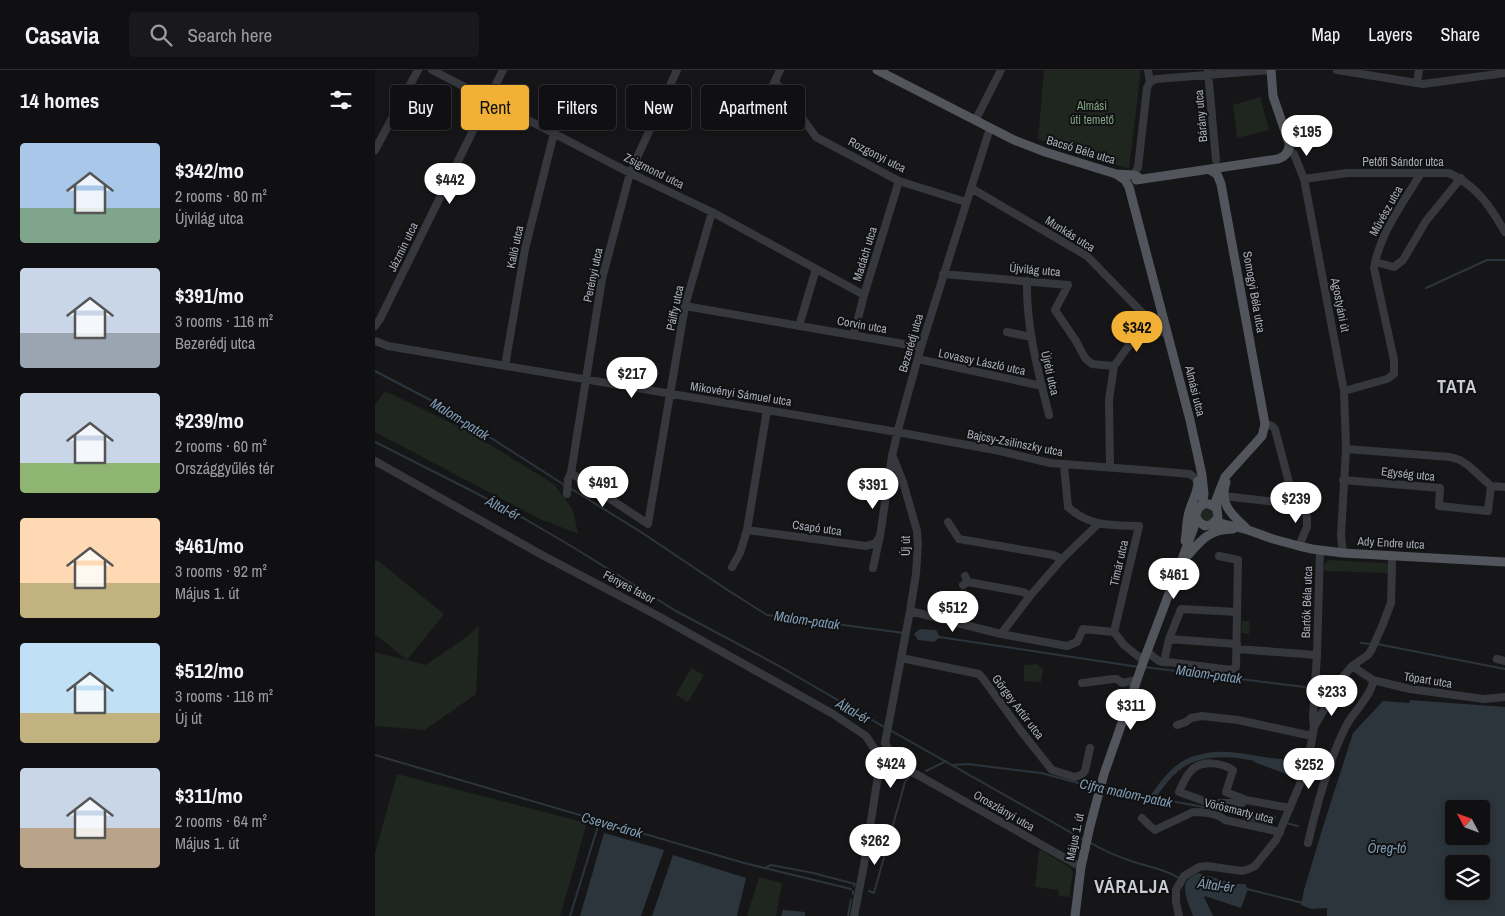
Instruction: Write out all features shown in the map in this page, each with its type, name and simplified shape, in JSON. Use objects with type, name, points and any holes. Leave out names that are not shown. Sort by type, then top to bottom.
[{"type":"main road","name":"Bacsó Béla utca","points":[[877,70],[975,121],[1037,150],[1116,174],[1137,177],[1227,168],[1278,159],[1286,155],[1289,150]]},
{"type":"main road","name":"Agostyáni út","points":[[1271,70],[1273,96],[1289,143],[1289,150]]},
{"type":"main road","points":[[1221,184],[1222,176],[1227,168]]},
{"type":"main road","name":"Somogyi Béla utca","points":[[1210,170],[1217,174],[1221,184],[1265,424]]},
{"type":"main road","points":[[1116,174],[1125,180],[1129,187],[1137,177]]},
{"type":"main road","name":"Almási utca","points":[[1129,187],[1163,332],[1183,392],[1204,494],[1202,505]]},
{"type":"main road","points":[[1209,525],[1217,520],[1217,495],[1225,477],[1262,436],[1265,424]]},
{"type":"main road","points":[[1181,563],[1188,515],[1197,495],[1199,484],[1197,456]]},
{"type":"main road","points":[[1233,467],[1225,485],[1224,496],[1230,513],[1248,530]]},
{"type":"main road","points":[[1208,504],[1248,530],[1224,524],[1209,525],[1199,522],[1196,517],[1197,510],[1202,505],[1208,504]]},
{"type":"main road","name":"Május 1. út","points":[[1075,916],[1081,867],[1102,782],[1144,660],[1193,530],[1196,517]]},
{"type":"main road","name":"Május 1. út","points":[[1181,563],[1199,534],[1209,525]]},
{"type":"main road","points":[[1181,563],[1211,533],[1223,529],[1248,530]]},
{"type":"main road","name":"Ady Endre utca","points":[[1248,530],[1299,546],[1343,553],[1505,562]]},
{"type":"street","points":[[375,150],[418,70]]},
{"type":"street","name":"Zsigmond utca","points":[[433,70],[462,85]]},
{"type":"street","name":"Jázmin utca","points":[[496,85],[503,70]]},
{"type":"street","name":"Perényi utca","points":[[567,494],[602,279],[630,173],[677,70]]},
{"type":"street","points":[[774,85],[780,70]]},
{"type":"street","points":[[975,121],[1001,70]]},
{"type":"street","points":[[1137,177],[1149,82],[1148,70]]},
{"type":"street","points":[[1149,82],[1208,73],[1271,70]]},
{"type":"street","points":[[1337,70],[1423,84],[1505,73]]},
{"type":"street","points":[[1417,83],[1419,70]]},
{"type":"street","name":"Bárány utca","points":[[1208,73],[1216,160]]},
{"type":"street","name":"Rozgonyi utca","points":[[775,82],[816,136],[899,181],[966,202]]},
{"type":"street","name":"Zsigmond utca","points":[[529,120],[630,173],[712,212],[864,295]]},
{"type":"street","name":"Bezerédj utca","points":[[873,568],[897,432],[943,274],[989,128]]},
{"type":"street","name":"Jázmin utca","points":[[375,326],[380,320],[474,130]]},
{"type":"street","name":"Kalló utca","points":[[505,366],[525,249],[554,133]]},
{"type":"street","name":"Agostyáni út","points":[[1289,150],[1294,154],[1303,179],[1344,391],[1346,449],[1341,536],[1343,553]]},
{"type":"street","name":"Petőfi Sándor utca","points":[[1303,179],[1347,172],[1449,173],[1461,178],[1480,194],[1505,232]]},
{"type":"street","name":"Művész utca","points":[[1375,262],[1387,228],[1421,173]]},
{"type":"street","points":[[1344,391],[1387,379],[1394,374],[1394,360],[1373,268],[1375,262],[1394,267],[1403,260],[1426,221],[1461,178]]},
{"type":"street","name":"Madách utca","points":[[854,334],[899,181]]},
{"type":"street","name":"Munkás utca","points":[[971,188],[1087,256],[1163,332]]},
{"type":"street","name":"Pálffy utca","points":[[569,476],[648,524],[685,306],[712,212]]},
{"type":"street","points":[[799,326],[816,269]]},
{"type":"street","name":"Újvilág utca","points":[[943,274],[1068,285],[1055,310],[1085,358],[1092,364],[1114,366]]},
{"type":"street","name":"Újréti utca","points":[[1027,281],[1026,305],[1031,337],[1049,415]]},
{"type":"street","name":"Corvin utca","points":[[685,306],[921,347]]},
{"type":"street","name":"Újréti utca","points":[[1007,332],[1031,337]]},
{"type":"street","points":[[1111,467],[1109,400],[1114,366],[1130,344],[1163,332]]},
{"type":"street","name":"Mikovényi Sámuel utca","points":[[375,340],[388,346],[897,432]]},
{"type":"street","name":"Lovassy László utca","points":[[918,359],[1042,386]]},
{"type":"street","points":[[732,567],[747,530],[767,410]]},
{"type":"street","points":[[1265,424],[1275,429],[1292,494],[1307,517],[1307,527],[1299,546]]},
{"type":"street","name":"Bajcsy-Zsilinszky utca","points":[[897,432],[1064,465],[1190,474]]},
{"type":"street","name":"Egység utca","points":[[1343,480],[1440,488],[1439,506],[1487,511],[1491,486],[1469,466],[1460,460],[1450,457],[1346,449]]},
{"type":"street","name":"Új út","points":[[881,743],[889,722],[910,611],[919,544],[902,479],[892,456]]},
{"type":"street","name":"Fényes fasor","points":[[375,461],[833,714],[868,739],[881,743]]},
{"type":"street","name":"Tímár utca","points":[[1064,465],[1068,507],[1078,516],[1098,524],[1139,526],[1114,632]]},
{"type":"street","points":[[1198,469],[1190,474],[1199,484]]},
{"type":"street","points":[[1491,486],[1505,487]]},
{"type":"street","points":[[1224,496],[1286,503],[1295,500]]},
{"type":"street","points":[[949,522],[959,539],[1053,555],[1062,559]]},
{"type":"street","points":[[1001,634],[1062,559],[1098,524]]},
{"type":"street","name":"Csapó utca","points":[[747,530],[866,546],[876,543],[880,536]]},
{"type":"street","name":"Bartók Béla utca","points":[[1179,916],[1176,890],[1184,876],[1194,869],[1207,866],[1241,871],[1249,869],[1259,862],[1276,840],[1300,784],[1313,727],[1320,550]]},
{"type":"street","points":[[1313,727],[1342,678],[1352,666],[1368,655],[1383,624],[1391,603],[1391,555]]},
{"type":"street","points":[[910,611],[1001,634],[1067,646],[1077,642],[1083,629],[1114,632],[1124,645],[1144,660],[1231,670],[1236,667],[1238,560],[1219,556]]},
{"type":"street","points":[[965,581],[1023,592],[1030,596]]},
{"type":"street","points":[[1164,662],[1169,639],[1181,609],[1237,612]]},
{"type":"street","points":[[1169,639],[1237,647]]},
{"type":"street","name":"Bartók Béla utca","points":[[1237,647],[1317,655]]},
{"type":"street","name":"Görgey Artúr utca","points":[[901,658],[979,674],[1052,770],[1075,777],[1081,776],[1085,771],[1090,748]]},
{"type":"street","name":"Tópart utca","points":[[1352,666],[1372,684],[1490,700],[1505,697]]},
{"type":"street","points":[[1082,683],[1113,679],[1117,679],[1122,683],[1137,680]]},
{"type":"street","points":[[1307,843],[1328,771],[1339,742],[1372,684]]},
{"type":"street","points":[[1314,696],[1332,695]]},
{"type":"street","points":[[1177,725],[1191,718],[1202,716],[1238,720],[1312,736]]},
{"type":"street","points":[[876,796],[884,773],[895,761],[881,743]]},
{"type":"street","points":[[855,916],[876,796],[881,743]]},
{"type":"street","name":"Oroszlányi utca","points":[[893,756],[913,768],[916,774]]},
{"type":"street","name":"Oroszlányi utca","points":[[880,763],[884,767],[896,766],[916,774],[1081,867]]},
{"type":"street","points":[[1246,800],[1242,803],[1210,803],[1179,792],[1192,769],[1207,763],[1225,765],[1233,770],[1226,792],[1246,800],[1290,808]]},
{"type":"street","name":"Vörösmarty utca","points":[[1142,818],[1155,830],[1193,812],[1221,816],[1225,820],[1282,826]]},
{"type":"green space","name":"Almási úti temető","points":[[1044,70],[1141,70],[1129,169],[1038,139]]},
{"type":"green space","points":[[1260,97],[1269,130],[1237,138],[1233,105]]},
{"type":"green space","points":[[385,391],[464,429],[554,484],[573,510],[578,534],[538,518],[375,432],[375,405]]},
{"type":"green space","points":[[1207,508],[1212,510],[1214,515],[1212,520],[1207,522],[1202,520],[1200,515],[1202,510]]},
{"type":"green space","points":[[377,560],[444,614],[407,660],[375,634],[375,562]]},
{"type":"green space","points":[[1328,560],[1386,563],[1388,564],[1388,573],[1324,571],[1324,565]]},
{"type":"green space","points":[[1242,621],[1250,621],[1249,634],[1241,633]]},
{"type":"green space","points":[[479,626],[476,694],[425,730],[375,726],[375,652],[426,665]]},
{"type":"green space","points":[[1038,664],[1043,670],[1041,682],[1024,681],[1024,665]]},
{"type":"green space","points":[[691,668],[704,675],[688,702],[676,695]]},
{"type":"green space","points":[[397,774],[587,823],[560,916],[375,916],[375,853]]},
{"type":"green space","points":[[1039,850],[1071,868],[1073,873],[1069,897],[1059,896],[1058,890],[1035,887]]},
{"type":"green space","points":[[759,877],[782,883],[776,916],[747,916]]},
{"type":"water","points":[[920,629],[936,630],[940,637],[934,642],[918,640],[914,634]]},
{"type":"water","name":"Öreg-tó","points":[[1410,700],[1505,707],[1505,916],[1327,916],[1327,908],[1311,909],[1301,905],[1322,830],[1353,733],[1383,701],[1409,703]]},
{"type":"water","points":[[1256,756],[1296,761],[1292,776],[1254,762]]},
{"type":"water","points":[[1248,809],[1276,816],[1273,826],[1245,820],[1237,813]]},
{"type":"water","points":[[604,833],[664,850],[641,916],[580,916]]},
{"type":"water","points":[[673,855],[746,878],[737,916],[652,916]]},
{"type":"water","points":[[1198,873],[1235,884],[1245,884],[1248,889],[1241,908],[1205,896],[1213,916],[1193,916],[1187,900],[1185,887],[1187,881]]},
{"type":"water","points":[[783,910],[805,912],[805,916],[781,916]]},
{"type":"waterway","points":[[1426,288],[1487,260],[1505,260]]},
{"type":"waterway","name":"Malom-patak","points":[[375,371],[438,404],[566,486]]},
{"type":"waterway","name":"Által-ér","points":[[375,442],[525,519],[676,611],[779,666],[886,728]]},
{"type":"waterway","name":"Malom-patak","points":[[570,488],[767,615],[904,633]]},
{"type":"waterway","name":"Malom-patak","points":[[939,637],[1139,667]]},
{"type":"waterway","name":"Malom-patak","points":[[1361,643],[1373,644]]},
{"type":"waterway","name":"Malom-patak","points":[[1377,644],[1505,669]]},
{"type":"waterway","name":"Malom-patak","points":[[1144,667],[1305,687]]},
{"type":"waterway","name":"Által-ér","points":[[890,730],[1084,840]]},
{"type":"waterway","points":[[1152,798],[1175,770],[1194,759],[1220,754],[1263,760]]},
{"type":"waterway","name":"Csever-árok","points":[[375,755],[744,863],[851,889]]},
{"type":"waterway","points":[[926,771],[946,761]]},
{"type":"waterway","name":"Cifra malom-patak","points":[[954,765],[967,764],[1041,773],[1097,788]]},
{"type":"waterway","points":[[869,891],[874,893],[905,782],[909,777]]},
{"type":"waterway","name":"Cifra malom-patak","points":[[1104,789],[1237,813]]},
{"type":"waterway","name":"Cifra malom-patak","points":[[1286,823],[1298,826]]},
{"type":"waterway","points":[[570,916],[598,826]]},
{"type":"waterway","name":"Által-ér","points":[[1091,843],[1117,856],[1163,870],[1179,878]]},
{"type":"waterway","points":[[765,868],[771,865],[813,873],[855,884],[854,886]]},
{"type":"waterway","name":"Által-ér","points":[[1247,889],[1303,903]]},
{"type":"waterway","points":[[848,916],[851,900]]},
{"type":"district","name":"TATA","points":[[1457,387]]},
{"type":"district","name":"VÁRALJA","points":[[1132,887]]}]
